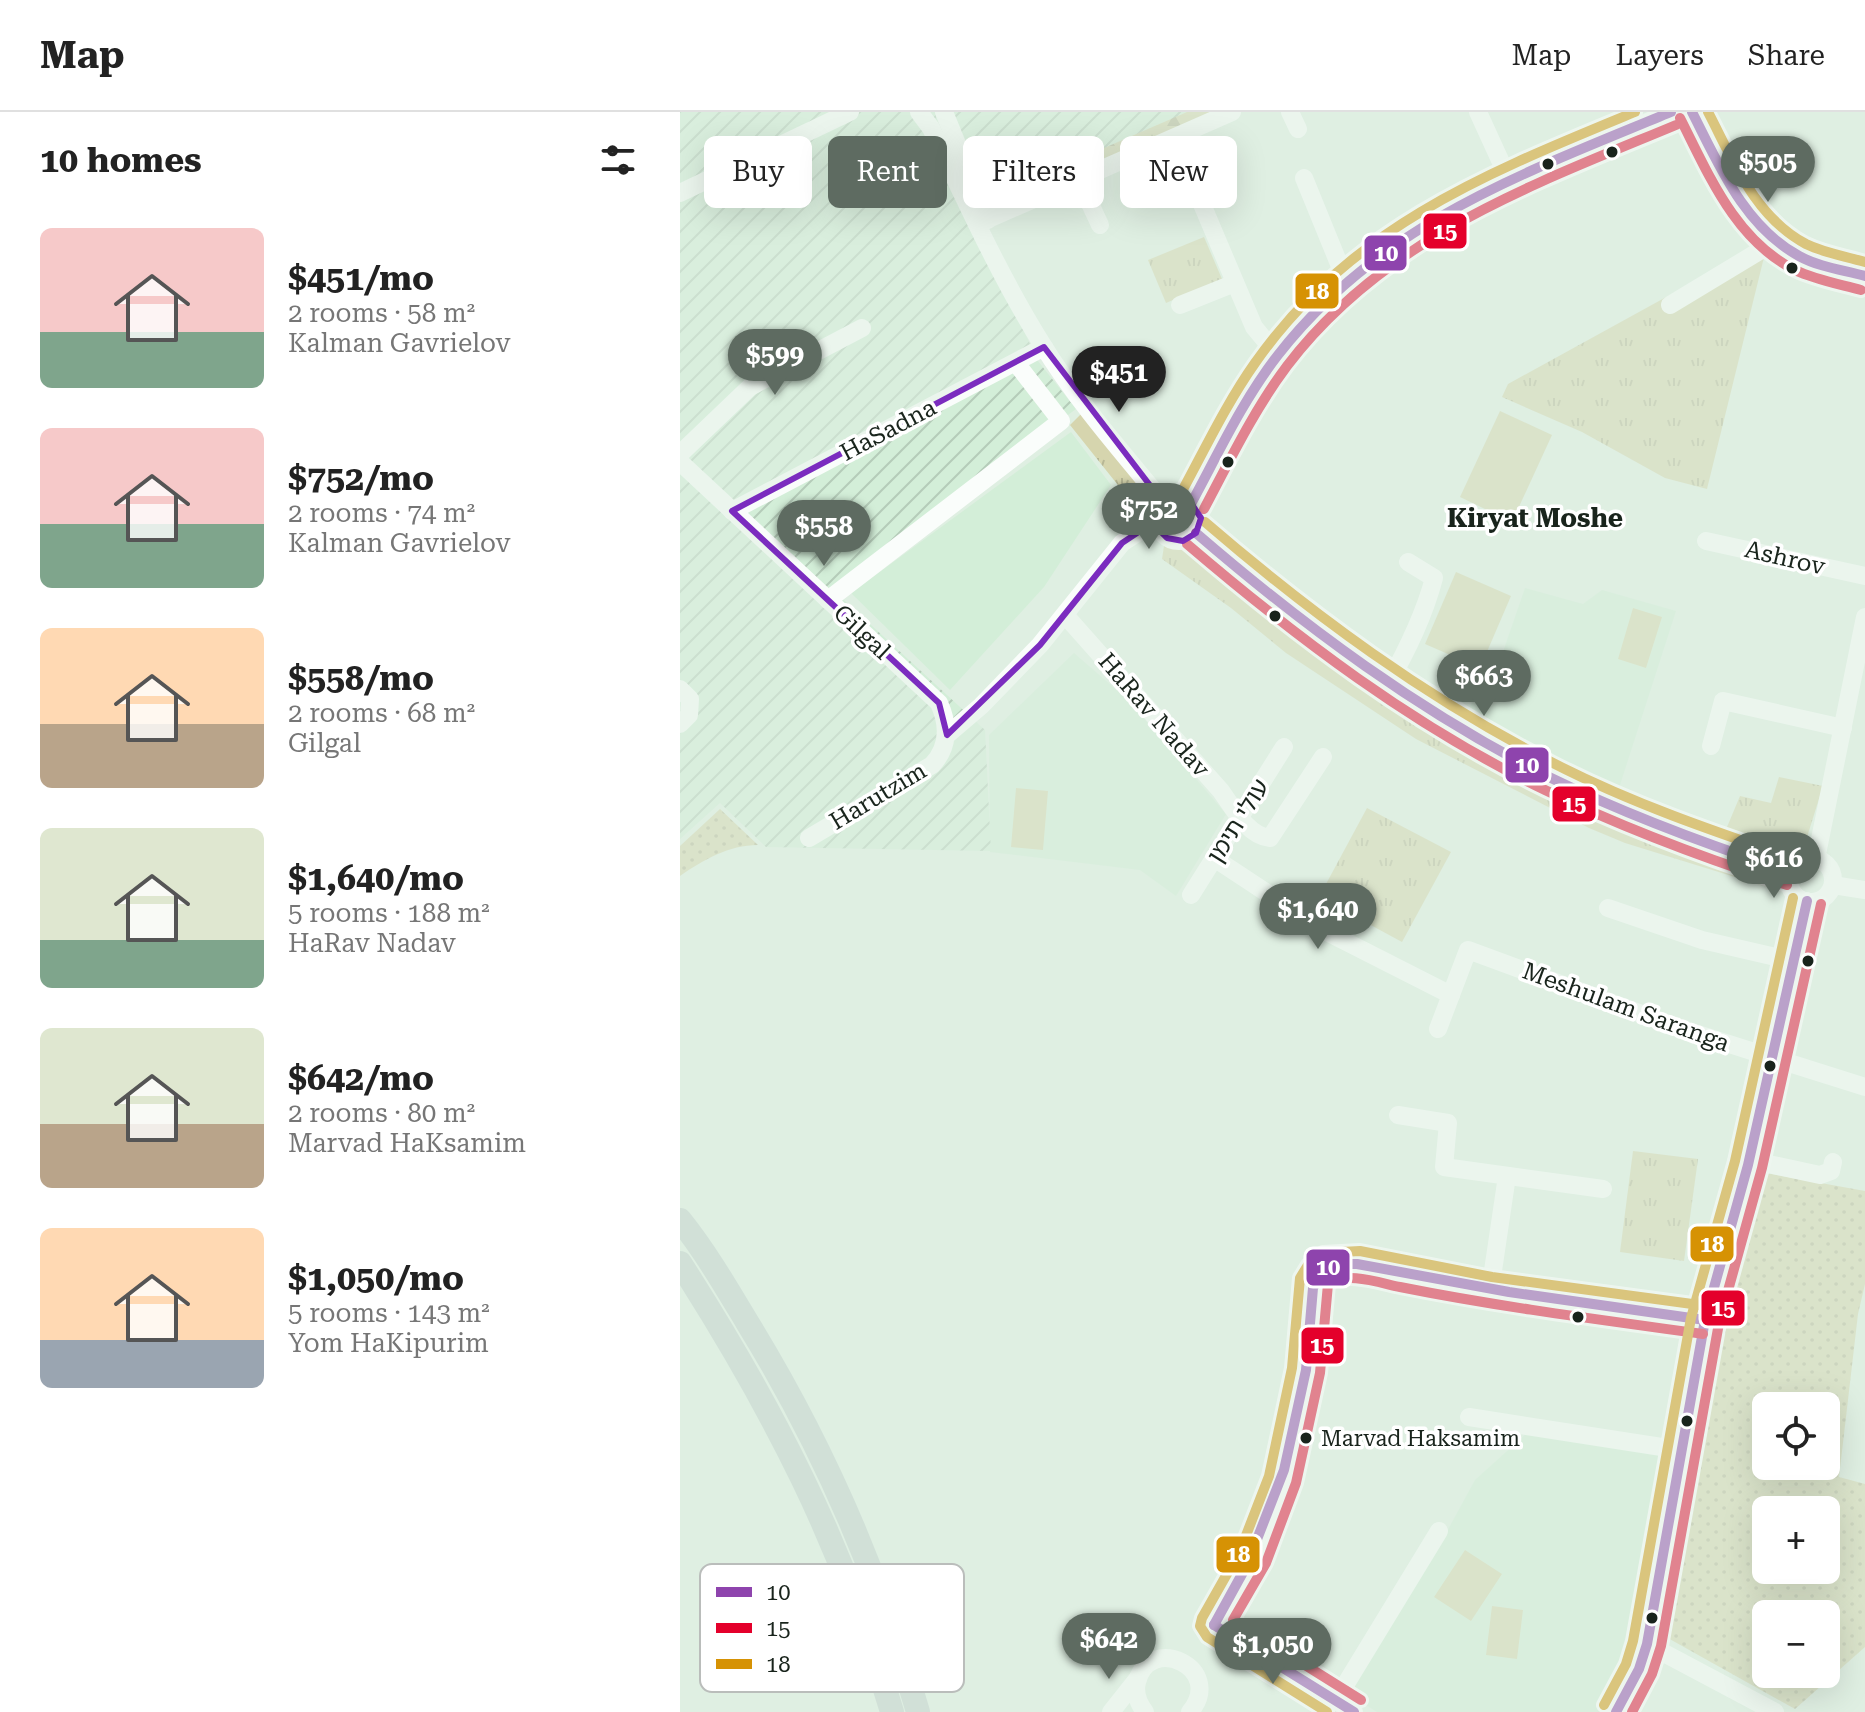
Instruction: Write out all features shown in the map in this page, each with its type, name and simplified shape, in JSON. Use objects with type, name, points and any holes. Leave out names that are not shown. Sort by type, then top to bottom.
[{"type":"main road","points":[[680,1220],[736,1303],[808,1427],[868,1564]]},
{"type":"main road","points":[[680,1263],[760,1393],[810,1491],[841,1564]]},
{"type":"main road","points":[[886,1692],[892,1712]]},
{"type":"main road","points":[[912,1692],[918,1712]]},
{"type":"street","points":[[680,193],[850,112]]},
{"type":"street","points":[[919,112],[931,128],[982,222],[1021,308],[1044,347],[1160,512],[1162,533],[1171,539],[1183,541],[1196,533],[1201,518],[1192,502],[1177,498],[1160,512]]},
{"type":"street","points":[[944,112],[982,222]]},
{"type":"street","points":[[1178,136],[1232,112]]},
{"type":"street","points":[[1478,112],[1510,182]]},
{"type":"street","points":[[1692,112],[1743,206],[1755,222],[1799,256],[1865,276]]},
{"type":"street","points":[[1192,502],[1248,400],[1278,356],[1322,305],[1370,261],[1465,202],[1665,113]]},
{"type":"street","points":[[1304,178],[1346,281]]},
{"type":"street","points":[[982,222],[1014,208]]},
{"type":"street","points":[[1092,208],[1100,225]]},
{"type":"street","points":[[1203,208],[1254,327],[1278,356]]},
{"type":"street","points":[[1670,305],[1776,241]]},
{"type":"street","points":[[1180,305],[1235,283]]},
{"type":"street","points":[[680,454],[750,387],[862,328]]},
{"type":"street","name":"HaSadna","points":[[732,511],[1044,347]]},
{"type":"street","points":[[828,600],[1061,421],[1016,363]]},
{"type":"street","name":"Gilgal","points":[[680,462],[939,703],[947,735]]},
{"type":"street","name":"Harutzim","points":[[809,838],[932,765],[944,748],[947,735],[981,706],[1040,645],[1122,543],[1160,512]]},
{"type":"street","points":[[1196,533],[1254,586],[1388,684],[1520,763],[1572,790],[1678,834],[1791,872]]},
{"type":"street","name":"Ashrov","points":[[1706,541],[1865,576]]},
{"type":"street","points":[[1388,684],[1410,643],[1434,578],[1408,562]]},
{"type":"street","name":"HaRav Nadav","points":[[1065,615],[1221,791],[1240,818]]},
{"type":"street","points":[[1816,859],[1852,720],[1865,617]]},
{"type":"street","points":[[680,689],[690,699],[689,715],[680,724]]},
{"type":"street","points":[[1711,746],[1723,701],[1852,720]]},
{"type":"street","name":"עולי תימן","points":[[1191,895],[1284,747]]},
{"type":"street","points":[[1240,818],[1258,835],[1270,838],[1323,757]]},
{"type":"street","points":[[1214,858],[1323,930],[1451,995]]},
{"type":"street","points":[[1816,859],[1828,866],[1833,885],[1820,900],[1800,899],[1791,887],[1791,872],[1798,862],[1816,859]]},
{"type":"street","points":[[1833,885],[1865,890]]},
{"type":"street","points":[[1616,1712],[1639,1669],[1647,1644],[1705,1320],[1718,1285],[1750,1160],[1807,901]]},
{"type":"street","points":[[1608,908],[1702,940],[1793,961]]},
{"type":"street","name":"Meshulam Saranga","points":[[1438,1029],[1468,950],[1685,1030],[1865,1087]]},
{"type":"street","points":[[1398,1115],[1448,1123],[1444,1167],[1603,1189]]},
{"type":"street","points":[[1750,1160],[1820,1175],[1831,1171],[1833,1162]]},
{"type":"street","points":[[1490,1291],[1507,1176]]},
{"type":"street","points":[[1354,1712],[1214,1625],[1253,1557],[1282,1480],[1306,1370],[1313,1282],[1318,1274],[1330,1265],[1359,1265],[1490,1291],[1705,1320]]},
{"type":"street","points":[[1469,1417],[1681,1450]]},
{"type":"street","points":[[1336,1700],[1439,1531]]},
{"type":"street","points":[[1647,1644],[1775,1712]]},
{"type":"street","points":[[1112,1712],[1149,1664],[1168,1658],[1180,1661],[1196,1675],[1199,1687],[1195,1708]]},
{"type":"street","points":[[1140,1675],[1136,1695],[1145,1712]]},
{"type":"street","points":[[1112,1712],[1133,1709],[1145,1712]]},
{"type":"highlighted area","points":[[1044,347],[1162,501],[1189,500],[1201,518],[1196,533],[1183,541],[1167,538],[1152,523],[1122,543],[1040,645],[947,735],[939,703],[732,511]]},
{"type":"shaded area","points":[[680,112],[1199,112],[1142,136],[1120,136],[1120,145],[1104,152],[1104,136],[963,136],[963,208],[972,208],[967,210],[1038,361],[1076,409],[833,590],[985,730],[991,851],[766,847],[720,803],[680,839]]},
{"type":"shaded area","points":[[1071,432],[1111,485],[1044,587],[950,690],[851,593]]},
{"type":"shaded area","points":[[1525,588],[1583,604],[1602,590],[1676,611],[1619,788],[1466,714],[1474,699],[1494,678]]},
{"type":"shaded area","points":[[1074,653],[1128,700],[1226,814],[1176,896],[1140,870],[990,852],[989,735]]},
{"type":"shaded area","points":[[1527,1433],[1673,1454],[1639,1639],[1632,1664],[1609,1712],[1377,1712],[1346,1692],[1439,1546],[1475,1480]]},
{"type":"green space","points":[[1187,112],[1230,112],[1176,136],[1132,136]]},
{"type":"green space","points":[[1120,141],[1120,160],[1104,168],[1104,148]]},
{"type":"green space","points":[[992,208],[1012,208],[994,216]]},
{"type":"green space","points":[[1204,237],[1222,279],[1166,303],[1148,260]]},
{"type":"green space","points":[[1768,241],[1707,489],[1665,478],[1582,432],[1502,397],[1508,384]]},
{"type":"green space","points":[[1084,411],[1156,502],[1151,538],[1136,519],[1133,504],[1070,425]]},
{"type":"green space","points":[[1500,411],[1552,435],[1512,522],[1460,497]]},
{"type":"green space","points":[[1195,542],[1295,630],[1369,683],[1446,731],[1526,775],[1630,823],[1784,879],[1790,894],[1625,843],[1589,828],[1416,739],[1286,653],[1231,608],[1162,559],[1164,546],[1183,547]]},
{"type":"green space","points":[[1456,572],[1511,596],[1480,668],[1425,644]]},
{"type":"green space","points":[[1633,608],[1662,617],[1646,668],[1618,659]]},
{"type":"green space","points":[[1779,777],[1823,786],[1803,850],[1791,859],[1722,839],[1740,796],[1771,803]]},
{"type":"green space","points":[[1016,788],[1048,791],[1043,850],[1011,847]]},
{"type":"green space","points":[[1367,808],[1451,852],[1402,942],[1319,897]]},
{"type":"green space","points":[[720,809],[758,845],[717,854],[680,876],[680,846]]},
{"type":"green space","points":[[1633,1151],[1698,1159],[1684,1261],[1620,1252]]},
{"type":"green space","points":[[1760,1172],[1865,1191],[1865,1284],[1858,1314],[1840,1468],[1840,1392],[1752,1392],[1752,1480],[1840,1480],[1840,1477],[1865,1484],[1865,1647],[1840,1669],[1840,1600],[1752,1600],[1752,1685],[1666,1637],[1657,1622],[1658,1603],[1704,1412],[1715,1325],[1727,1295]]},
{"type":"green space","points":[[1465,1550],[1502,1574],[1471,1621],[1434,1597]]},
{"type":"green space","points":[[1492,1606],[1523,1610],[1517,1659],[1486,1655]]},
{"type":"green space","points":[[1757,1688],[1819,1688],[1795,1709]]},
{"type":"transit line","name":"18","points":[[1180,495],[1255,363],[1293,316],[1334,275],[1378,240],[1425,209],[1475,182],[1635,112]]},
{"type":"transit line","name":"10","points":[[1192,502],[1265,372],[1318,309],[1362,270],[1408,236],[1457,207],[1508,181],[1671,112]]},
{"type":"transit line","name":"10","points":[[1692,112],[1735,193],[1763,228],[1807,260],[1865,276]]},
{"type":"transit line","name":"18","points":[[1708,112],[1747,186],[1773,219],[1806,244],[1865,262]]},
{"type":"transit line","name":"15","points":[[1680,118],[1713,183],[1756,242],[1795,270],[1861,290]]},
{"type":"transit line","name":"15","points":[[1204,509],[1253,418],[1287,366],[1326,321],[1369,282],[1415,249],[1464,220],[1568,170],[1676,125]]},
{"type":"transit line","name":"18","points":[[1205,522],[1287,590],[1372,653],[1506,738],[1642,804],[1795,859]]},
{"type":"transit line","name":"10","points":[[1196,533],[1279,602],[1365,666],[1501,752],[1638,817],[1791,872]]},
{"type":"transit line","name":"15","points":[[1187,544],[1271,613],[1358,678],[1496,765],[1634,830],[1787,885]]},
{"type":"transit line","name":"18","points":[[1604,1705],[1626,1664],[1633,1641],[1691,1318],[1735,1161],[1793,898]]},
{"type":"transit line","name":"10","points":[[1616,1712],[1639,1669],[1647,1644],[1705,1320],[1748,1165],[1807,901]]},
{"type":"transit line","name":"15","points":[[1632,1712],[1652,1674],[1661,1646],[1719,1323],[1762,1168],[1821,904]]},
{"type":"transit line","name":"18","points":[[1327,1712],[1207,1637],[1200,1626],[1240,1551],[1269,1476],[1292,1368],[1300,1278],[1308,1265],[1323,1253],[1360,1251],[1492,1277],[1707,1306]]},
{"type":"transit line","name":"10","points":[[1214,1625],[1247,1565],[1284,1470],[1306,1370],[1313,1288],[1322,1270],[1338,1264],[1357,1264],[1509,1292],[1705,1320]]},
{"type":"transit line","name":"15","points":[[1361,1700],[1233,1620],[1266,1563],[1296,1483],[1320,1373],[1328,1284],[1344,1278],[1363,1279],[1513,1307],[1703,1334]]},
{"type":"transit line","name":"10","points":[[1214,1625],[1354,1712]]},
{"type":"place","name":"Marvad Haksamim","points":[[1306,1438]]},
{"type":"district","name":"Kiryat Moshe","points":[[1535,518]]}]
